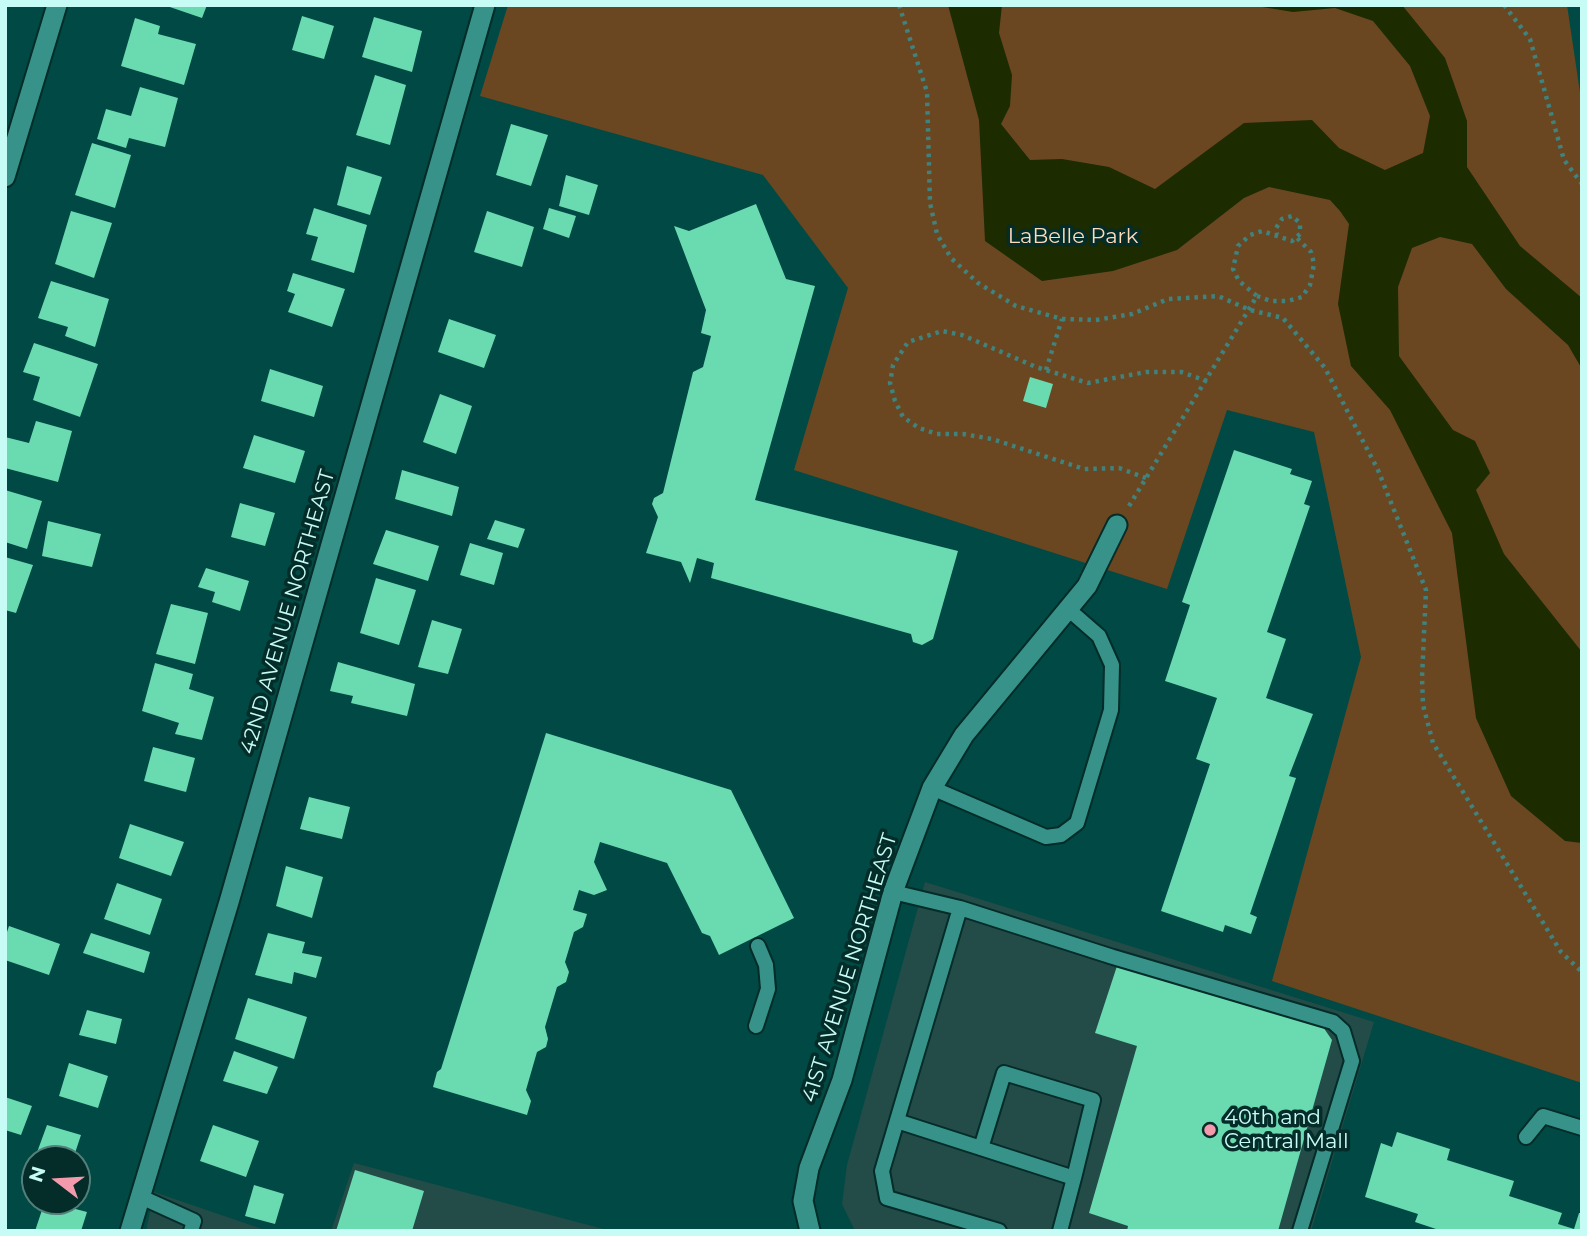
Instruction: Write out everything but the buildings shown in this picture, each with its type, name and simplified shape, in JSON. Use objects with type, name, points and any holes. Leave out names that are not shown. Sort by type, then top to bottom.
[{"type":"street","points":[[5,177],[57,5]]},
{"type":"street","name":"42ND AVENUE NORTHEAST","points":[[130,1231],[233,888],[485,5]]},
{"type":"street","name":"41ST AVENUE NORTHEAST","points":[[810,1231],[803,1201],[809,1168],[842,1080],[892,892],[932,788],[964,735],[1087,586],[1117,524]]},
{"type":"lane","points":[[932,788],[1046,837],[1061,835],[1077,823],[1111,710],[1112,665],[1099,636],[1068,609]]},
{"type":"lane","points":[[892,892],[960,908],[1113,957],[1333,1022],[1343,1031],[1352,1061],[1300,1231]]},
{"type":"lane","points":[[960,908],[883,1171],[887,1198],[999,1231]]},
{"type":"lane","points":[[756,1026],[768,989],[766,965],[758,946]]},
{"type":"lane","points":[[981,1149],[1004,1073],[1093,1100],[1060,1231]]},
{"type":"lane","points":[[1526,1137],[1543,1116],[1582,1128]]},
{"type":"lane","points":[[897,1121],[1074,1178]]},
{"type":"lane","points":[[141,1196],[194,1221],[191,1231]]},
{"type":"path","points":[[899,5],[927,92],[930,203],[937,234],[951,258],[978,284],[1016,306],[1062,318],[1096,320],[1120,316],[1186,295],[1218,296],[1250,310],[1283,318],[1325,368],[1378,470],[1426,590],[1423,705],[1433,743],[1561,952],[1582,972]]},
{"type":"path","points":[[1504,5],[1530,39],[1564,160],[1582,184]]},
{"type":"path","points":[[1278,234],[1278,223],[1292,216],[1300,223],[1297,238]]},
{"type":"path","points":[[1262,231],[1278,234],[1286,241],[1297,238],[1311,252],[1314,264],[1310,285],[1302,297],[1288,301],[1271,301],[1257,296],[1240,281],[1233,269],[1234,258],[1238,246],[1250,235],[1262,231]]},
{"type":"path","points":[[1117,524],[1257,296]]},
{"type":"path","points":[[1046,370],[1062,318]]},
{"type":"path","points":[[1146,478],[1119,468],[1084,469],[992,439],[963,434],[937,434],[919,428],[903,417],[890,383],[893,365],[908,342],[942,331],[962,335],[1046,370],[1088,383],[1146,372],[1181,372],[1207,381]]},
{"type":"shaded area","points":[[948,5],[1002,5],[999,33],[1012,75],[1010,106],[1001,124],[1030,160],[1062,159],[1109,167],[1155,189],[1244,123],[1312,120],[1339,148],[1385,170],[1423,153],[1430,116],[1410,66],[1373,21],[1335,8],[1293,12],[1250,5],[1402,5],[1445,58],[1467,121],[1467,167],[1520,246],[1582,298],[1582,369],[1568,345],[1506,289],[1472,244],[1440,237],[1412,248],[1398,287],[1399,356],[1453,430],[1475,441],[1490,473],[1476,490],[1504,554],[1582,652],[1582,843],[1565,841],[1511,796],[1476,718],[1452,533],[1390,410],[1351,366],[1338,304],[1349,224],[1340,211],[1330,200],[1269,187],[1244,198],[1177,250],[1113,271],[1042,281],[985,241],[979,120]]},
{"type":"shaded area","points":[[925,882],[1374,1022],[1311,1231],[855,1231],[842,1204],[847,1165]]},
{"type":"shaded area","points":[[354,1163],[611,1231],[331,1231]]},
{"type":"shaded area","points":[[154,1192],[268,1231],[146,1231]]},
{"type":"green space","name":"LaBelle Park","points":[[508,5],[1567,5],[1582,106],[1582,1083],[1272,981],[1361,657],[1314,432],[1227,410],[1167,589],[794,470],[848,288],[763,175],[480,96]]},
{"type":"place","name":"40th and Central Mall","points":[[1210,1130]]}]
